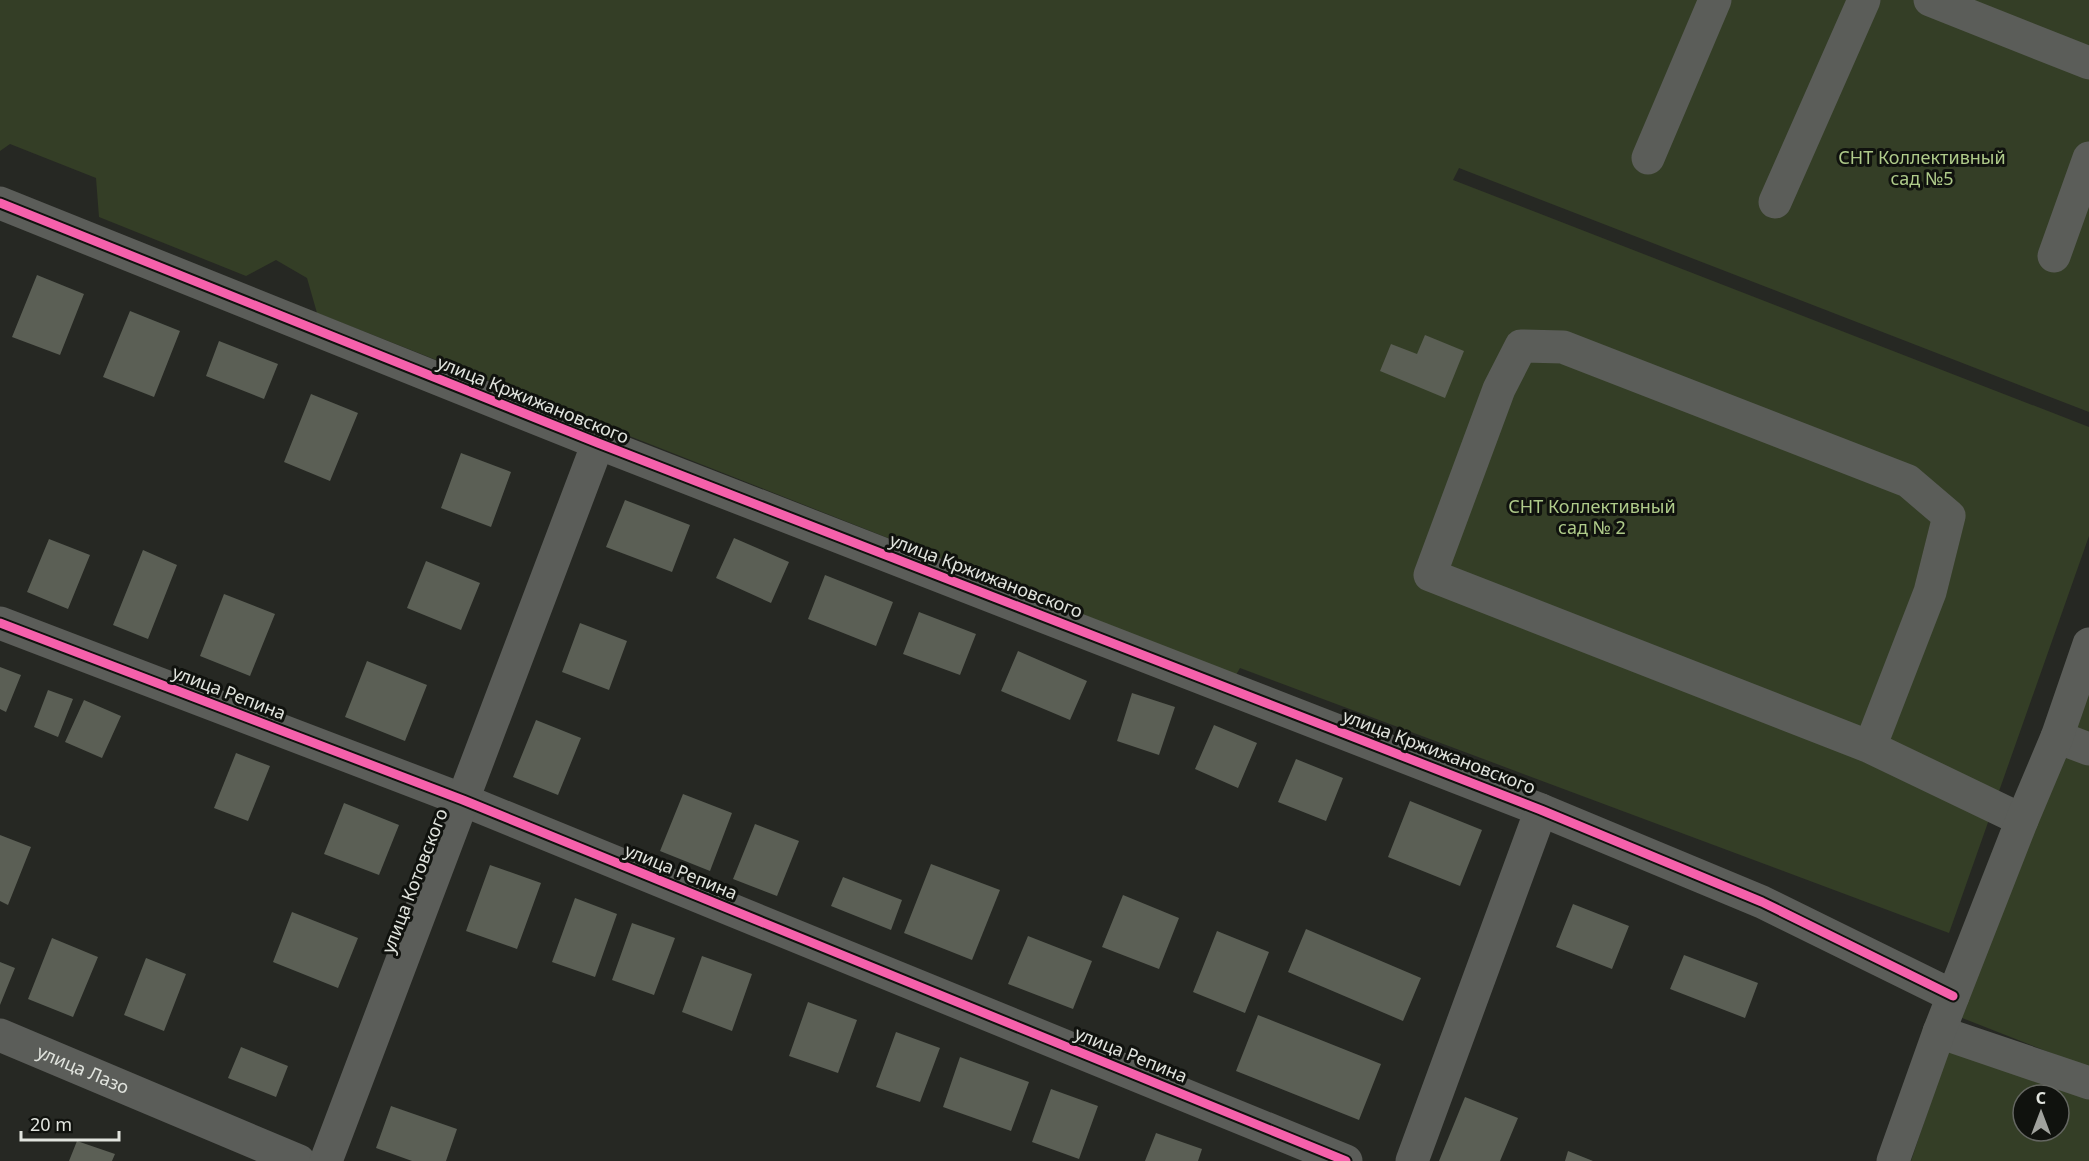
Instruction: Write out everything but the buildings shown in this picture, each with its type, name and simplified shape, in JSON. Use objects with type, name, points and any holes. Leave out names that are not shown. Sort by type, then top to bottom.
[{"type":"street","points":[[1648,158],[1714,0]]},
{"type":"street","points":[[1775,202],[1864,0]]},
{"type":"street","points":[[1929,0],[2089,63]]},
{"type":"street","points":[[2054,256],[2089,158]]},
{"type":"street","name":"улица Кржижановского","points":[[0,203],[598,443],[1541,810],[1762,902],[1953,996]]},
{"type":"street","points":[[1870,747],[1930,592],[1949,516],[1908,481],[1563,347],[1521,346],[1499,389],[1430,575],[1870,747],[2022,820]]},
{"type":"street","name":"улица Котовского","points":[[326,1161],[598,443]]},
{"type":"street","name":"улица Репина","points":[[0,623],[463,800],[1346,1161]]},
{"type":"street","points":[[1893,1161],[1939,1032],[2056,737],[2089,644]]},
{"type":"street","points":[[2056,737],[2089,749]]},
{"type":"street","points":[[1412,1161],[1541,810]]},
{"type":"street","points":[[1939,1032],[2089,1083]]},
{"type":"street","name":"улица Лазо","points":[[0,1035],[299,1161]]},
{"type":"green space","points":[[0,0],[2089,0],[2089,412],[1459,168],[1453,180],[2089,427],[2089,536],[1949,933],[1240,668],[1236,675],[317,313],[307,278],[276,260],[246,276],[99,217],[96,178],[10,144],[0,151]]},
{"type":"green space","points":[[2089,650],[2089,1068],[1947,1012]]},
{"type":"green space","points":[[1952,1039],[2066,1083],[2011,1083],[2011,1143],[2071,1143],[2071,1085],[2089,1092],[2089,1161],[1911,1161]]},
{"type":"cycle path","points":[[0,203],[598,443],[1541,810],[1762,902],[1953,996]]},
{"type":"cycle path","points":[[0,623],[463,800],[1346,1161]]},
{"type":"park label","name":"СНТ Коллективный сад №5","points":[[1922,168]]},
{"type":"park label","name":"СНТ Коллективный сад № 2","points":[[1592,517]]}]
